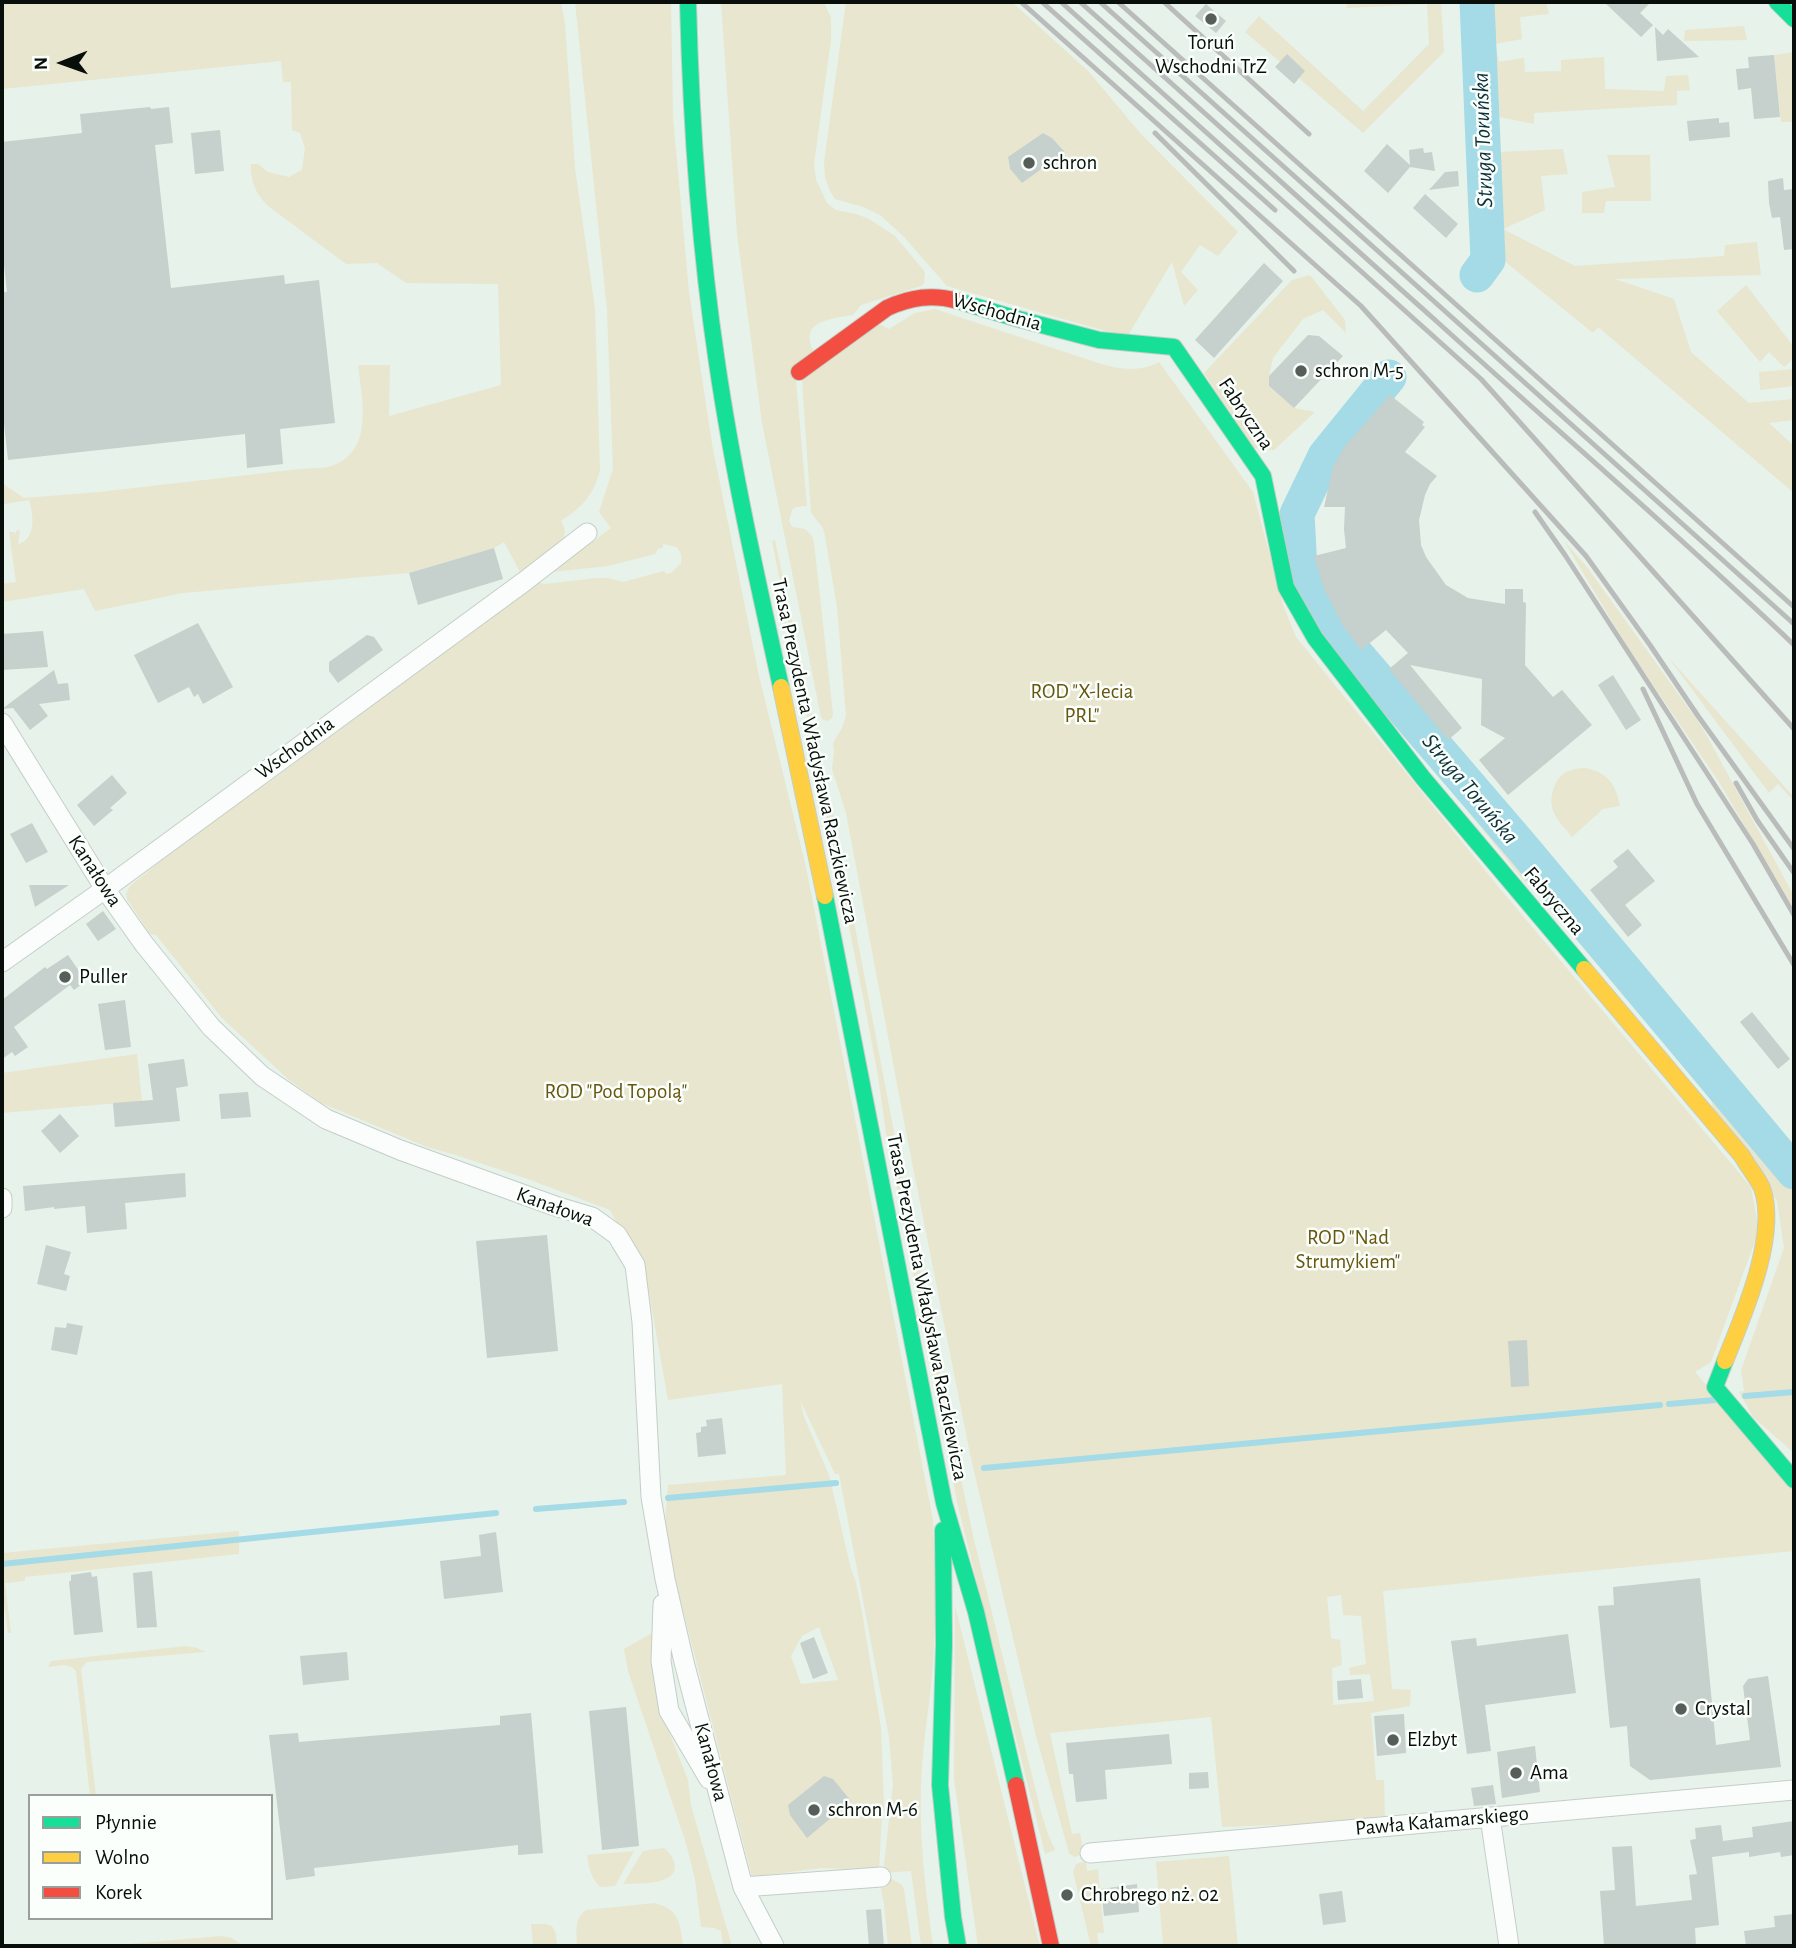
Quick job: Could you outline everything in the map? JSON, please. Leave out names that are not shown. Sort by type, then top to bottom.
[{"type":"main road","name":"Trasa Prezydenta Władysława Raczkiewicza","points":[[688,2],[694,165],[725,413],[853,1036],[944,1503],[962,1558],[1051,1946]]},
{"type":"main road","points":[[1777,2],[1794,19]]},
{"type":"main road","name":"Wschodnia","points":[[799,372],[895,303],[923,296],[952,298],[1008,317],[1103,341],[1174,347]]},
{"type":"main road","name":"Fabryczna","points":[[1174,347],[1263,476],[1286,587],[1315,638],[1423,778],[1742,1156],[1762,1190],[1766,1225],[1759,1268],[1714,1387],[1794,1480]]},
{"type":"main road","name":"Trasa Prezydenta Władysława Raczkiewicza","points":[[944,1503],[940,1785],[958,1946]]},
{"type":"street","name":"Wschodnia","points":[[2,962],[587,533]]},
{"type":"street","name":"Kanałowa","points":[[2,723],[105,889],[144,944],[211,1027],[262,1076],[326,1119],[400,1150],[593,1217],[617,1235],[635,1265],[642,1322],[651,1497],[664,1579],[743,1887],[774,1946]]},
{"type":"street","points":[[2,1198],[2,1209]]},
{"type":"street","points":[[664,1579],[661,1661],[669,1711],[719,1795]]},
{"type":"street","name":"Pawła Kałamarskiego","points":[[1090,1853],[1794,1790]]},
{"type":"street","points":[[1490,1817],[1509,1946]]},
{"type":"street","points":[[743,1887],[881,1877]]},
{"type":"green space","points":[[2,2],[561,2],[565,24],[575,168],[595,309],[600,470],[586,500],[561,521],[565,532],[561,543],[520,572],[504,542],[494,548],[409,573],[183,593],[95,611],[84,589],[2,602],[2,584],[16,582],[9,532],[16,534],[16,531],[20,530],[18,544],[24,542],[31,532],[32,513],[29,500],[4,504],[2,483],[24,498],[334,465],[347,458],[360,435],[363,407],[358,365],[390,365],[389,416],[501,385],[498,284],[406,283],[377,263],[346,264],[268,206],[260,197],[253,182],[251,164],[258,164],[268,172],[289,177],[302,170],[305,148],[300,133],[292,130],[291,82],[283,82],[281,61],[2,89]]},
{"type":"green space","name":"ROD \"Pod Topolą\"","points":[[575,2],[671,2],[673,117],[689,292],[712,444],[759,676],[806,867],[933,1520],[934,1645],[922,1762],[921,1827],[933,1946],[921,1946],[911,1871],[883,1873],[893,1785],[889,1737],[839,1474],[835,1474],[800,1400],[804,1417],[829,1475],[862,1612],[881,1728],[884,1807],[879,1870],[821,1868],[752,1877],[664,1537],[668,1485],[786,1475],[782,1384],[668,1400],[649,1293],[644,1277],[610,1210],[525,1178],[427,1147],[321,1103],[289,1080],[222,1018],[156,935],[150,934],[126,894],[130,886],[228,807],[265,785],[407,680],[457,637],[534,582],[545,584],[608,578],[623,582],[664,571],[666,574],[671,573],[681,563],[681,554],[677,547],[663,544],[663,548],[658,549],[655,554],[608,566],[552,572],[611,528],[599,512],[613,469],[607,310]],"holes":[[[819,1627],[838,1680],[801,1684],[791,1656],[802,1636]]]},
{"type":"green space","points":[[721,2],[824,2],[831,18],[831,40],[814,164],[816,180],[827,203],[836,210],[869,219],[895,236],[925,272],[921,286],[861,305],[853,315],[818,324],[810,335],[816,355],[795,369],[807,506],[792,510],[789,521],[792,527],[805,529],[812,536],[814,543],[833,714],[828,721],[821,717],[762,423],[737,234]]},
{"type":"green space","points":[[846,2],[1012,2],[1089,72],[1141,134],[1238,232],[1218,256],[1200,245],[1181,272],[1198,290],[1184,306],[1172,262],[1127,337],[947,286],[904,237],[880,215],[835,199],[825,176],[824,162]],"holes":[[[1043,133],[1065,151],[1022,183],[1010,169],[1008,158]]]},
{"type":"green space","points":[[1346,2],[1441,2],[1444,52],[1363,133],[1245,32],[1259,16],[1363,111],[1429,44],[1427,4],[1347,8]]},
{"type":"green space","points":[[1483,2],[1546,2],[1549,14],[1520,17],[1522,39],[1495,44],[1499,62],[1524,58],[1525,72],[1561,71],[1561,60],[1604,57],[1605,89],[1664,91],[1666,76],[1688,75],[1690,90],[1677,91],[1677,105],[1534,113],[1534,124],[1499,117],[1500,152],[1563,149],[1568,174],[1541,176],[1545,210],[1503,229],[1575,266],[1724,256],[1725,245],[1757,242],[1761,275],[1615,279],[1674,299],[1691,352],[1749,403],[1794,399],[1794,420],[1769,423],[1794,446],[1794,493],[1598,327],[1593,333],[1492,251]]},
{"type":"green space","points":[[1744,26],[1747,40],[1684,41],[1685,30]]},
{"type":"green space","points":[[1793,52],[1794,122],[1781,122],[1774,55]]},
{"type":"green space","points":[[1607,155],[1650,155],[1651,201],[1606,201],[1604,213],[1582,213],[1582,192],[1615,187]]},
{"type":"green space","points":[[1310,275],[1345,320],[1346,333],[1323,310],[1303,319],[1273,358],[1269,386],[1294,408],[1315,412],[1274,450],[1252,448],[1204,373],[1292,280]]},
{"type":"green space","points":[[1746,285],[1794,347],[1794,358],[1784,367],[1769,352],[1760,362],[1717,311]]},
{"type":"green space","points":[[935,309],[1113,367],[1136,369],[1159,362],[1253,492],[1283,605],[1296,637],[1501,890],[1751,1187],[1759,1230],[1711,1362],[1695,1372],[1794,1487],[1794,1551],[1383,1591],[1392,1689],[1411,1690],[1410,1706],[1371,1713],[1376,1780],[1384,1780],[1385,1821],[1222,1827],[1211,1717],[1050,1733],[1072,1834],[1080,1833],[1084,1854],[1074,1857],[1069,1853],[1036,1736],[970,1454],[846,813],[832,769],[833,743],[846,716],[837,607],[825,536],[823,528],[811,513],[802,380],[877,323],[889,329],[915,313]],"holes":[[[1341,1595],[1343,1615],[1361,1616],[1366,1664],[1349,1668],[1350,1675],[1370,1674],[1374,1701],[1333,1705],[1332,1668],[1342,1665],[1340,1640],[1331,1638],[1327,1597]]]},
{"type":"green space","points":[[1794,369],[1794,386],[1760,390],[1759,372]]},
{"type":"green space","points":[[775,540],[838,837],[948,1417],[974,1540],[1041,1812],[1055,1850],[1045,1854],[958,1506],[886,1133],[867,1017],[772,541]]},
{"type":"green space","points":[[1564,541],[1587,567],[1702,727],[1794,896],[1794,910],[1719,782],[1630,651]]},
{"type":"green space","points":[[1326,603],[1339,628],[1453,749],[1472,780],[1525,833],[1557,875],[1540,885],[1524,881],[1308,613]]},
{"type":"green space","points":[[1668,657],[1794,797],[1794,801],[1778,784],[1769,793]]},
{"type":"green space","points":[[1585,768],[1609,780],[1616,791],[1620,806],[1603,809],[1572,837],[1555,815],[1553,790],[1563,774]]},
{"type":"green space","points":[[1569,892],[1794,1156],[1794,1453],[1753,1417],[1739,1392],[1744,1391],[1741,1370],[1784,1248],[1777,1201],[1714,1115],[1710,1093],[1555,900]]},
{"type":"green space","points":[[137,1054],[142,1101],[2,1113],[2,1073]]},
{"type":"green space","points":[[239,1531],[239,1554],[25,1577],[25,1581],[5,1583],[11,1633],[8,1633],[2,1590],[2,1553]]},
{"type":"green space","points":[[955,1606],[1040,1946],[978,1946],[954,1779]]},
{"type":"green space","points":[[654,1632],[658,1688],[671,1737],[688,1780],[691,1806],[732,1946],[723,1946],[721,1931],[701,1927],[695,1879],[686,1843],[628,1671],[624,1649]]},
{"type":"green space","points":[[186,1646],[206,1652],[87,1662],[81,1669],[96,1794],[90,1794],[76,1671],[60,1665],[48,1667],[51,1661]]},
{"type":"green space","points":[[664,1848],[674,1862],[671,1875],[657,1882],[623,1884],[643,1851]]},
{"type":"green space","points":[[634,1851],[615,1886],[600,1887],[594,1880],[587,1855]]},
{"type":"green space","points":[[1229,1856],[1238,1946],[1163,1946],[1156,1862]]},
{"type":"green space","points":[[1086,1861],[1087,1871],[1098,1869],[1104,1933],[1097,1933],[1099,1946],[1091,1946],[1073,1872],[1076,1864]]},
{"type":"green space","points":[[892,1879],[902,1885],[904,1890],[912,1946],[888,1946],[881,1889],[882,1881]]},
{"type":"green space","points":[[655,1903],[669,1909],[677,1918],[683,1946],[577,1946],[577,1922],[586,1910]]},
{"type":"green space","points":[[531,1924],[552,1926],[557,1946],[533,1946]]},
{"type":"green space","points":[[221,1936],[232,1938],[243,1946],[105,1946]]},
{"type":"building","points":[[1604,2],[1651,2],[1640,13],[1653,25],[1641,37]]},
{"type":"building","name":"Toruń Wschodni TrZ","points":[[1206,4],[1226,21],[1216,33],[1195,16]]},
{"type":"building","points":[[1655,27],[1663,35],[1668,29],[1699,57],[1657,61]]},
{"type":"building","points":[[1287,54],[1305,71],[1294,84],[1275,67]]},
{"type":"building","points":[[1774,55],[1780,117],[1754,119],[1751,88],[1738,90],[1736,69],[1749,68],[1748,57]]},
{"type":"building","points":[[169,107],[173,143],[155,145],[171,288],[284,275],[285,284],[319,280],[335,423],[280,429],[283,464],[247,468],[245,434],[8,460],[2,405],[2,292],[7,292],[2,246],[2,142],[82,133],[80,114]]},
{"type":"building","points":[[1719,118],[1719,123],[1729,122],[1730,137],[1689,141],[1687,121]]},
{"type":"building","points":[[220,130],[224,171],[195,174],[191,133]]},
{"type":"building","name":"schron","points":[[1043,133],[1065,152],[1022,183],[1010,169],[1008,157]]},
{"type":"building","points":[[1387,144],[1410,165],[1409,150],[1423,148],[1424,153],[1432,152],[1435,171],[1410,167],[1388,193],[1364,171]]},
{"type":"building","points":[[1458,171],[1459,186],[1429,190],[1445,172]]},
{"type":"building","points":[[1783,178],[1784,190],[1794,189],[1794,249],[1784,250],[1780,217],[1772,218],[1768,181]]},
{"type":"building","points":[[1425,194],[1458,224],[1446,238],[1413,208]]},
{"type":"building","points":[[1264,263],[1283,281],[1214,358],[1195,340]]},
{"type":"building","name":"schron M-5","points":[[1308,335],[1319,336],[1343,356],[1294,408],[1269,386],[1269,376]]},
{"type":"building","points":[[1390,395],[1424,422],[1422,425],[1425,427],[1405,452],[1437,476],[1425,495],[1419,520],[1421,545],[1426,557],[1446,585],[1468,598],[1505,604],[1505,589],[1523,589],[1523,602],[1526,603],[1525,665],[1553,697],[1562,690],[1592,725],[1508,795],[1479,760],[1505,738],[1481,725],[1482,679],[1410,665],[1462,728],[1448,740],[1389,669],[1408,653],[1386,630],[1361,650],[1343,626],[1324,589],[1314,556],[1346,548],[1345,507],[1324,507],[1333,467],[1345,446]]},
{"type":"building","points":[[494,548],[503,579],[418,605],[409,573]]},
{"type":"building","points":[[198,623],[233,687],[203,704],[198,694],[194,697],[189,687],[158,703],[134,655]]},
{"type":"building","points":[[43,631],[48,667],[2,670],[2,634]]},
{"type":"building","points":[[367,635],[374,637],[383,650],[338,683],[329,671],[329,662]]},
{"type":"building","points":[[54,670],[58,684],[68,683],[70,700],[39,704],[48,716],[30,730],[13,708],[2,709]]},
{"type":"building","points":[[1613,675],[1641,720],[1626,730],[1598,685]]},
{"type":"building","points":[[112,775],[127,793],[110,808],[113,810],[94,826],[77,805]]},
{"type":"building","points":[[32,823],[48,852],[26,863],[10,834]]},
{"type":"building","points":[[1628,849],[1655,881],[1625,905],[1642,925],[1628,937],[1590,890],[1618,867],[1613,861]]},
{"type":"building","points":[[29,885],[69,885],[35,907]]},
{"type":"building","points":[[103,911],[116,929],[98,941],[86,924]]},
{"type":"building","points":[[68,955],[86,981],[74,990],[70,985],[14,1027],[28,1047],[15,1056],[12,1052],[2,1059],[2,1000],[45,967],[47,969]]},
{"type":"building","points":[[125,1000],[131,1047],[105,1050],[98,1004]]},
{"type":"building","points":[[1752,1012],[1790,1059],[1778,1069],[1740,1022]]},
{"type":"building","points":[[184,1059],[188,1086],[176,1088],[180,1121],[115,1127],[113,1103],[153,1100],[148,1064]]},
{"type":"building","points":[[248,1092],[251,1117],[221,1119],[219,1094]]},
{"type":"building","points":[[60,1114],[79,1136],[60,1153],[41,1131]]},
{"type":"building","points":[[185,1173],[186,1197],[125,1203],[127,1229],[87,1233],[85,1206],[25,1211],[23,1186]]},
{"type":"building","points":[[547,1235],[558,1351],[487,1358],[476,1241]]},
{"type":"building","points":[[46,1245],[71,1252],[64,1274],[70,1276],[66,1291],[37,1284]]},
{"type":"building","points":[[67,1323],[83,1326],[77,1355],[51,1350],[55,1327],[66,1328]]},
{"type":"building","points":[[1527,1340],[1529,1386],[1511,1387],[1508,1341]]},
{"type":"building","points":[[722,1418],[726,1454],[698,1457],[696,1433],[701,1432],[701,1427],[707,1426],[706,1420]]},
{"type":"building","points":[[496,1532],[503,1592],[444,1599],[440,1561],[481,1556],[479,1535]]},
{"type":"building","points":[[152,1571],[157,1627],[137,1628],[133,1573]]},
{"type":"building","points":[[91,1572],[92,1577],[97,1576],[103,1632],[74,1635],[69,1581],[71,1575]]},
{"type":"building","points":[[1700,1578],[1716,1745],[1750,1740],[1743,1686],[1748,1679],[1768,1676],[1781,1767],[1650,1780],[1630,1766],[1627,1726],[1610,1728],[1598,1606],[1614,1605],[1613,1587]]},
{"type":"building","points":[[1568,1634],[1576,1693],[1485,1705],[1491,1751],[1467,1754],[1451,1641],[1476,1638],[1477,1646]]},
{"type":"building","points":[[814,1637],[828,1673],[813,1679],[800,1643]]},
{"type":"building","points":[[347,1652],[349,1680],[303,1685],[300,1656]]},
{"type":"building","points":[[1361,1679],[1363,1698],[1338,1700],[1337,1681]]},
{"type":"building","points":[[626,1707],[639,1846],[602,1850],[589,1711]]},
{"type":"building","points":[[531,1713],[543,1853],[518,1855],[518,1845],[314,1868],[315,1876],[286,1880],[269,1735],[298,1733],[299,1742],[500,1725],[500,1716]]},
{"type":"building","points":[[1404,1714],[1406,1753],[1377,1756],[1374,1716]]},
{"type":"building","points":[[1169,1734],[1172,1764],[1105,1770],[1107,1799],[1076,1802],[1073,1774],[1069,1774],[1066,1743]]},
{"type":"building","points":[[1535,1746],[1540,1792],[1502,1798],[1497,1752]]},
{"type":"building","points":[[1208,1772],[1209,1788],[1189,1789],[1189,1773]]},
{"type":"building","name":"schron M-6","points":[[824,1776],[833,1779],[851,1801],[807,1838],[790,1815],[788,1805]]},
{"type":"building","points":[[1493,1785],[1496,1804],[1474,1806],[1471,1788]]},
{"type":"building","points":[[1794,1821],[1794,1855],[1781,1857],[1780,1852],[1749,1857],[1749,1852],[1712,1857],[1719,1925],[1695,1928],[1696,1946],[1604,1946],[1600,1891],[1615,1890],[1612,1847],[1632,1846],[1636,1906],[1692,1900],[1689,1875],[1697,1874],[1690,1840],[1696,1839],[1695,1828],[1721,1825],[1723,1841],[1753,1837],[1752,1827]]},
{"type":"building","points":[[1137,1884],[1139,1912],[1104,1916],[1101,1889]]},
{"type":"building","points":[[1342,1891],[1346,1922],[1323,1925],[1319,1894]]},
{"type":"building","points":[[881,1909],[884,1946],[869,1946],[866,1910]]},
{"type":"building","points":[[1794,1914],[1794,1946],[1746,1946],[1744,1931],[1775,1927],[1774,1916]]},
{"type":"waterway","name":"Struga Toruńska","points":[[1477,2],[1488,260],[1477,275]]},
{"type":"waterway","name":"Struga Toruńska","points":[[1389,377],[1325,456],[1297,514],[1300,570],[1332,626],[1521,846],[1794,1172]]},
{"type":"waterway","points":[[1745,1396],[1794,1392]]},
{"type":"waterway","points":[[1669,1404],[1715,1400]]},
{"type":"waterway","points":[[984,1468],[1660,1405]]},
{"type":"waterway","points":[[668,1498],[836,1483]]},
{"type":"waterway","points":[[536,1509],[624,1502]]},
{"type":"waterway","points":[[2,1564],[496,1513]]},
{"type":"railway","points":[[1021,2],[1361,306],[1586,556],[1794,849]]},
{"type":"railway","points":[[1042,2],[1275,210]]},
{"type":"railway","points":[[1061,2],[1481,379],[1794,729]]},
{"type":"railway","points":[[1080,2],[1660,521],[1794,645]]},
{"type":"railway","points":[[1100,2],[1794,624]]},
{"type":"railway","points":[[1118,2],[1794,607]]},
{"type":"railway","points":[[1164,2],[1309,134]]},
{"type":"railway","points":[[1155,133],[1294,271]]},
{"type":"railway","points":[[1535,512],[1753,844],[1794,915]]},
{"type":"railway","points":[[1643,689],[1697,804],[1794,965]]},
{"type":"railway","points":[[1736,783],[1757,820],[1794,873]]},
{"type":"traffic: fast","points":[[688,2],[697,183],[711,318],[738,485],[781,687]]},
{"type":"traffic: fast","points":[[1777,2],[1794,19]]},
{"type":"traffic: fast","points":[[958,301],[1099,340],[1174,347],[1263,476],[1286,587],[1315,638],[1423,778],[1584,969]]},
{"type":"traffic: fast","points":[[825,896],[944,1503],[976,1612],[1016,1785]]},
{"type":"traffic: fast","points":[[1725,1361],[1715,1387],[1794,1480]]},
{"type":"traffic: fast","points":[[943,1530],[944,1644],[940,1785],[958,1946]]},
{"type":"traffic: slow","points":[[781,687],[825,896]]},
{"type":"traffic: slow","points":[[1584,969],[1742,1156],[1762,1188],[1766,1207],[1763,1252],[1749,1299],[1725,1361]]},
{"type":"traffic: jam","points":[[799,372],[887,308],[922,298],[958,301]]},
{"type":"traffic: jam","points":[[1016,1785],[1051,1946]]},
{"type":"place","name":"Toruń Wschodni TrZ","points":[[1211,19]]},
{"type":"place","name":"schron","points":[[1029,163]]},
{"type":"place","name":"schron M-5","points":[[1301,371]]},
{"type":"place","name":"Puller","points":[[65,977]]},
{"type":"place","name":"Crystal","points":[[1681,1709]]},
{"type":"place","name":"Elzbyt","points":[[1393,1740]]},
{"type":"place","name":"Ama","points":[[1516,1773]]},
{"type":"place","name":"schron M-6","points":[[814,1810]]},
{"type":"place","name":"Chrobrego nż. 02","points":[[1067,1895]]},
{"type":"park label","name":"ROD \"X-lecia PRL\"","points":[[1082,704]]},
{"type":"park label","name":"ROD \"Nad Strumykiem\"","points":[[1348,1250]]}]
